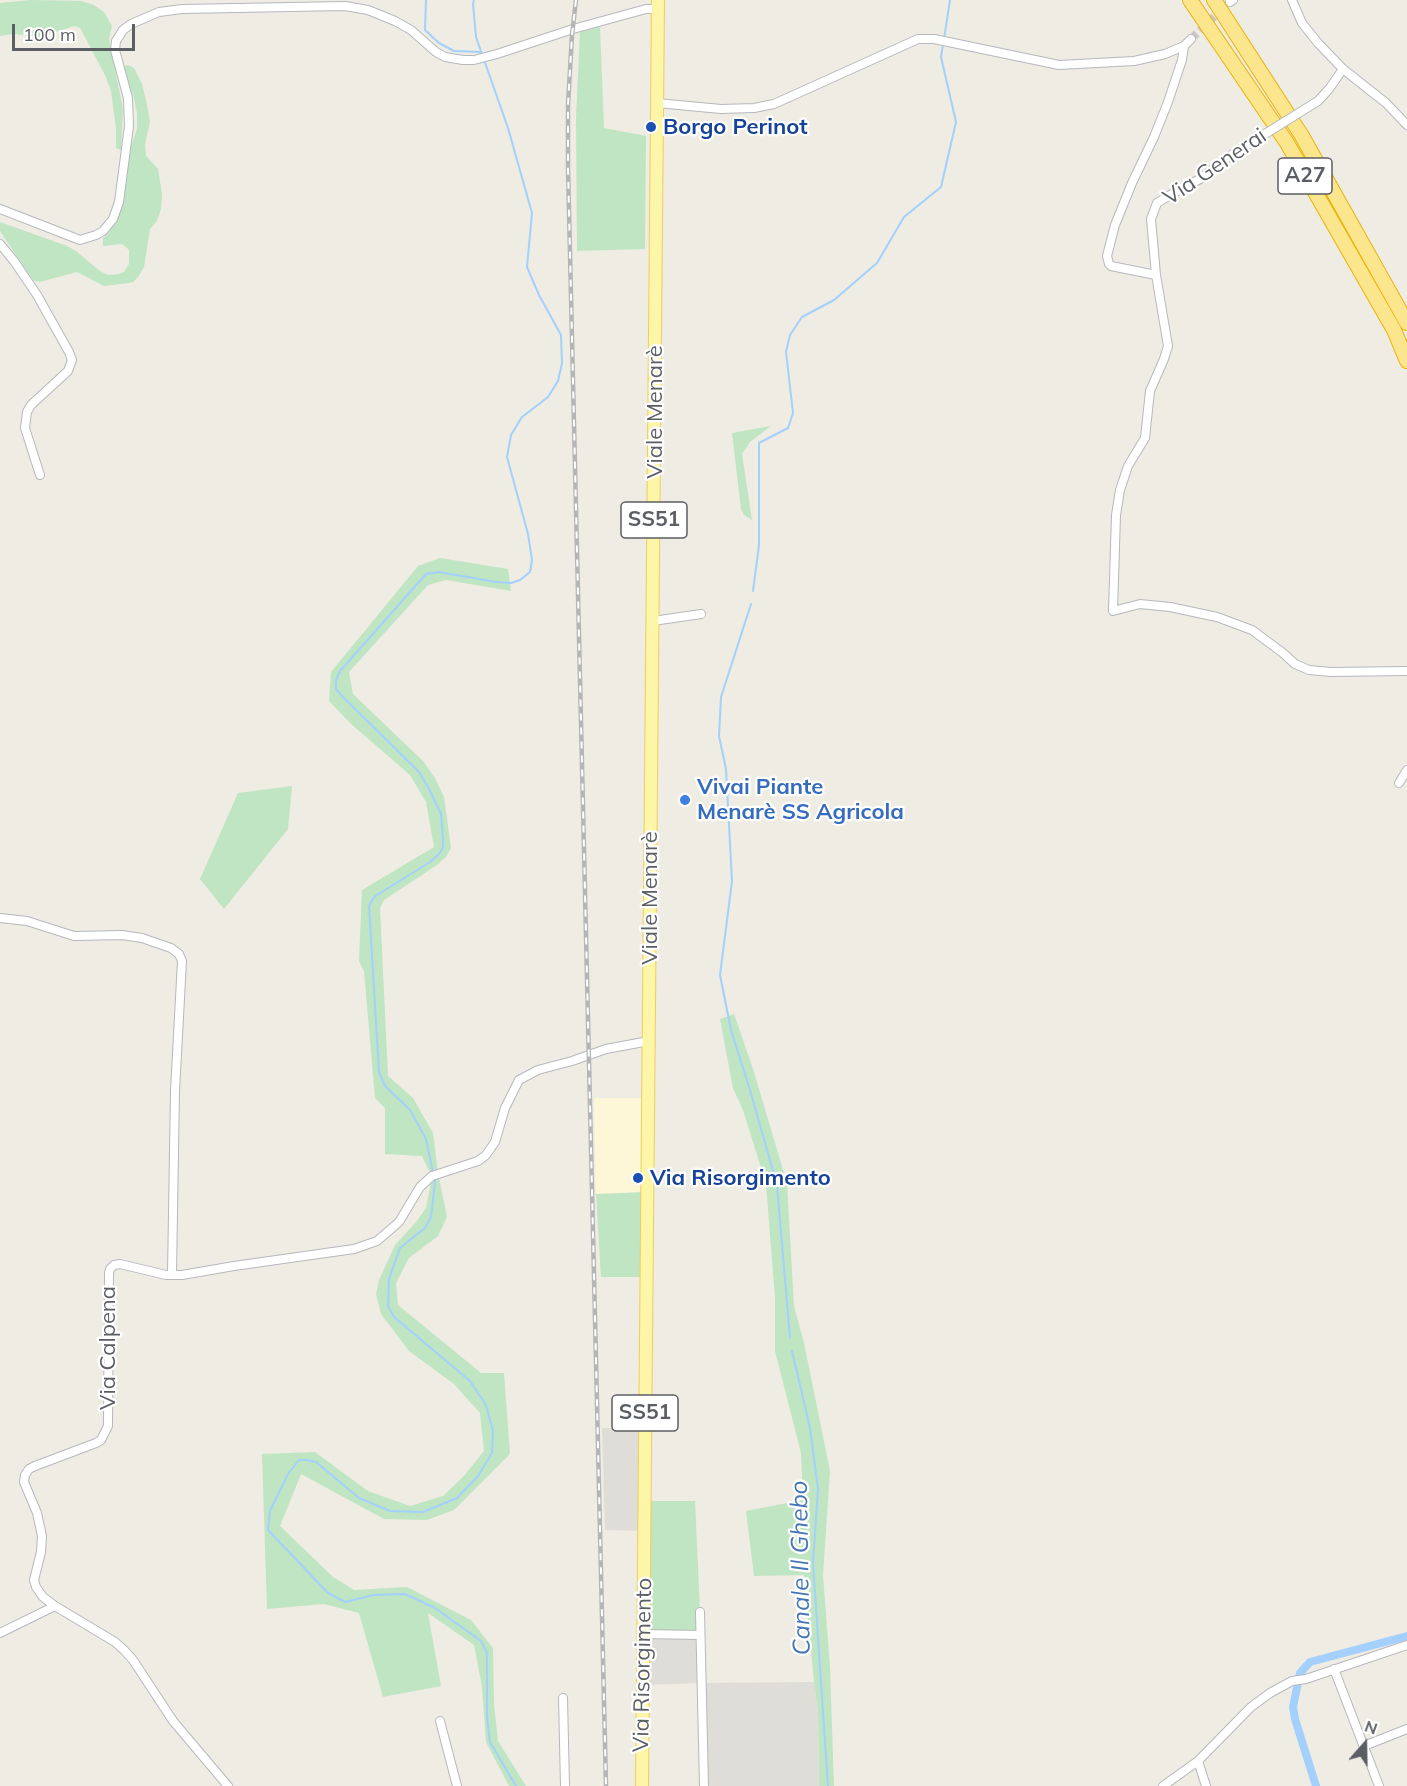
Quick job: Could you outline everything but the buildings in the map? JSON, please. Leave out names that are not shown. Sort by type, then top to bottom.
[{"type":"highway","name":"A27","points":[[1190,0],[1287,143],[1394,330],[1407,361]]},
{"type":"highway","name":"A27","points":[[1214,0],[1302,136],[1407,323]]},
{"type":"main road","name":"Viale Menarè","points":[[649,1041],[658,4]]},
{"type":"main road","name":"Via Risorgimento","points":[[642,1786],[649,1041]]},
{"type":"street","points":[[1292,0],[1302,23],[1318,44],[1342,69],[1386,103],[1407,125]]},
{"type":"street","points":[[0,209],[80,240],[103,231],[113,219],[119,202],[129,126],[128,98],[115,50],[116,41],[131,24],[159,12],[182,9],[345,6],[368,10],[395,21],[411,30],[436,52],[446,57],[463,60],[485,57],[658,4]]},
{"type":"street","points":[[657,103],[721,109],[754,108],[774,104],[918,39],[934,39],[1059,65],[1134,61],[1165,54],[1184,46],[1191,39]]},
{"type":"street","points":[[1156,274],[1111,266],[1107,256],[1114,225],[1168,102],[1182,60],[1184,46]]},
{"type":"street","name":"Via Generai","points":[[1342,69],[1318,101],[1228,157],[1200,179],[1157,203],[1151,219],[1156,274],[1168,346],[1150,391],[1145,438],[1128,466],[1120,490],[1116,515],[1113,611],[1140,604],[1170,607],[1217,617],[1252,630],[1295,664],[1309,670],[1407,671]]},
{"type":"street","points":[[0,244],[37,295],[72,360],[68,371],[31,405],[27,412],[25,428],[40,475]]},
{"type":"street","points":[[653,621],[701,614]]},
{"type":"street","points":[[1399,783],[1407,770]]},
{"type":"street","points":[[0,918],[27,921],[74,936],[122,935],[142,938],[171,948],[179,954],[182,961],[175,1091],[172,1274]]},
{"type":"street","name":"Via Calpena","points":[[228,1786],[172,1721],[133,1660],[124,1650],[115,1642],[42,1597],[34,1580],[41,1552],[42,1536],[37,1513],[24,1482],[25,1475],[35,1466],[96,1443],[106,1433],[108,1426],[110,1269],[120,1264],[160,1274],[182,1275],[354,1249],[377,1241],[399,1222],[420,1187],[435,1174],[478,1161],[486,1155],[495,1142],[505,1108],[519,1080],[538,1070],[606,1049],[649,1041]]},
{"type":"street","points":[[0,1633],[55,1606]]},
{"type":"street","points":[[700,1612],[704,1786]]},
{"type":"street","points":[[643,1634],[700,1635]]},
{"type":"street","points":[[1163,1786],[1198,1761],[1251,1707],[1270,1693],[1292,1681],[1306,1679],[1407,1645]]},
{"type":"street","points":[[1334,1668],[1379,1786]]},
{"type":"street","points":[[563,1698],[565,1786]]},
{"type":"street","points":[[440,1721],[456,1786]]},
{"type":"street","points":[[1364,1746],[1407,1729]]},
{"type":"street","points":[[1198,1761],[1206,1786]]},
{"type":"shaded area","points":[[594,1098],[649,1098],[648,1192],[596,1194]]},
{"type":"shaded area","points":[[602,1428],[645,1430],[644,1531],[605,1530]]},
{"type":"shaded area","points":[[643,1634],[700,1635],[702,1683],[814,1682],[818,1712],[819,1786],[704,1786],[701,1683],[643,1685]]},
{"type":"green space","points":[[31,0],[81,1],[94,5],[104,12],[112,26],[109,39],[123,109],[121,150],[116,148],[111,91],[80,28],[75,26],[38,37],[13,34],[0,36],[0,3]]},
{"type":"green space","points":[[600,27],[604,128],[646,136],[645,249],[577,251],[576,118],[580,32]]},
{"type":"green space","points":[[128,65],[134,68],[142,84],[150,122],[145,144],[146,156],[158,169],[162,194],[157,221],[150,229],[144,267],[133,282],[104,286],[77,272],[40,282],[33,280],[0,231],[0,222],[67,246],[108,275],[124,272],[129,264],[129,250],[122,244],[103,246],[103,238],[109,233],[113,224],[128,154],[137,129],[134,98],[123,69]]},
{"type":"green space","points":[[771,426],[750,442],[742,454],[752,520],[744,515],[741,509],[732,433]]},
{"type":"green space","points":[[440,558],[508,569],[511,591],[446,580],[428,585],[349,672],[353,694],[423,761],[435,778],[444,797],[451,848],[446,857],[437,865],[384,900],[380,908],[388,1076],[413,1098],[433,1133],[447,1217],[438,1236],[409,1258],[396,1283],[398,1305],[481,1373],[504,1373],[510,1454],[454,1510],[427,1520],[384,1519],[301,1474],[280,1526],[333,1577],[354,1590],[407,1587],[471,1620],[493,1648],[494,1705],[498,1741],[526,1786],[509,1786],[486,1742],[482,1687],[474,1645],[428,1613],[441,1686],[383,1697],[359,1613],[324,1604],[267,1609],[262,1454],[315,1452],[368,1491],[410,1506],[443,1496],[464,1476],[484,1451],[480,1413],[454,1384],[409,1351],[381,1314],[376,1294],[379,1280],[395,1245],[426,1208],[432,1177],[422,1156],[385,1154],[385,1108],[375,1098],[364,971],[359,961],[362,890],[434,847],[426,802],[410,775],[350,723],[329,701],[331,672],[418,566]]},
{"type":"green space","points":[[292,786],[288,829],[224,909],[200,879],[238,793]]},
{"type":"green space","points":[[734,1014],[787,1183],[794,1306],[804,1343],[830,1471],[823,1575],[830,1667],[834,1786],[819,1786],[818,1712],[804,1575],[754,1576],[746,1511],[803,1500],[801,1453],[775,1351],[775,1298],[766,1184],[743,1110],[733,1088],[720,1019]]},
{"type":"green space","points":[[648,1192],[647,1277],[601,1277],[596,1194]]},
{"type":"green space","points":[[645,1501],[695,1501],[700,1635],[643,1634]]},
{"type":"waterway","points":[[426,0],[425,30],[439,43],[454,51],[481,52]]},
{"type":"waterway","points":[[474,0],[476,37],[508,128],[532,213],[527,267],[561,335],[562,363],[558,381],[548,397],[522,417],[511,435],[507,457],[528,534],[532,560],[530,572],[520,580],[511,583],[439,572],[426,574],[340,671],[336,680],[336,689],[419,772],[441,814],[443,848],[439,854],[374,897],[369,906],[379,1072],[385,1086],[410,1110],[426,1139],[435,1182],[431,1217],[425,1228],[400,1248],[389,1279],[388,1306],[394,1317],[470,1381],[486,1405],[493,1431],[492,1453],[478,1476],[457,1498],[423,1512],[390,1511],[359,1498],[316,1462],[299,1460],[288,1474],[270,1511],[268,1530],[328,1593],[345,1602],[374,1595],[405,1594],[435,1608],[481,1641],[487,1653],[487,1717],[490,1742],[516,1786]]},
{"type":"waterway","name":"Canale Il Ghebo","points":[[944,39],[950,0]]},
{"type":"waterway","name":"Canale Il Ghebo","points":[[753,591],[759,545],[759,443],[788,428],[793,413],[786,352],[790,335],[802,317],[834,300],[877,263],[904,217],[941,187],[956,122],[941,57],[943,44]]},
{"type":"waterway","name":"Canale Il Ghebo","points":[[751,604],[721,697],[719,736],[726,769],[732,881],[720,975],[731,1030],[777,1185],[790,1338]]},
{"type":"waterway","name":"Canale Il Ghebo","points":[[792,1351],[810,1428],[818,1489],[813,1563],[828,1786]]},
{"type":"waterway","points":[[1316,1786],[1293,1707],[1300,1673],[1310,1662],[1407,1636]]},
{"type":"tunnel","points":[[1191,39],[1222,9]]},
{"type":"railway","points":[[576,0],[568,105],[568,168],[606,1786]]},
{"type":"place","name":"Borgo Perinot","points":[[651,127]]},
{"type":"place","name":"Vivai Piante Menarè SS Agricola","points":[[685,800]]},
{"type":"place","name":"Via Risorgimento","points":[[638,1178]]}]
